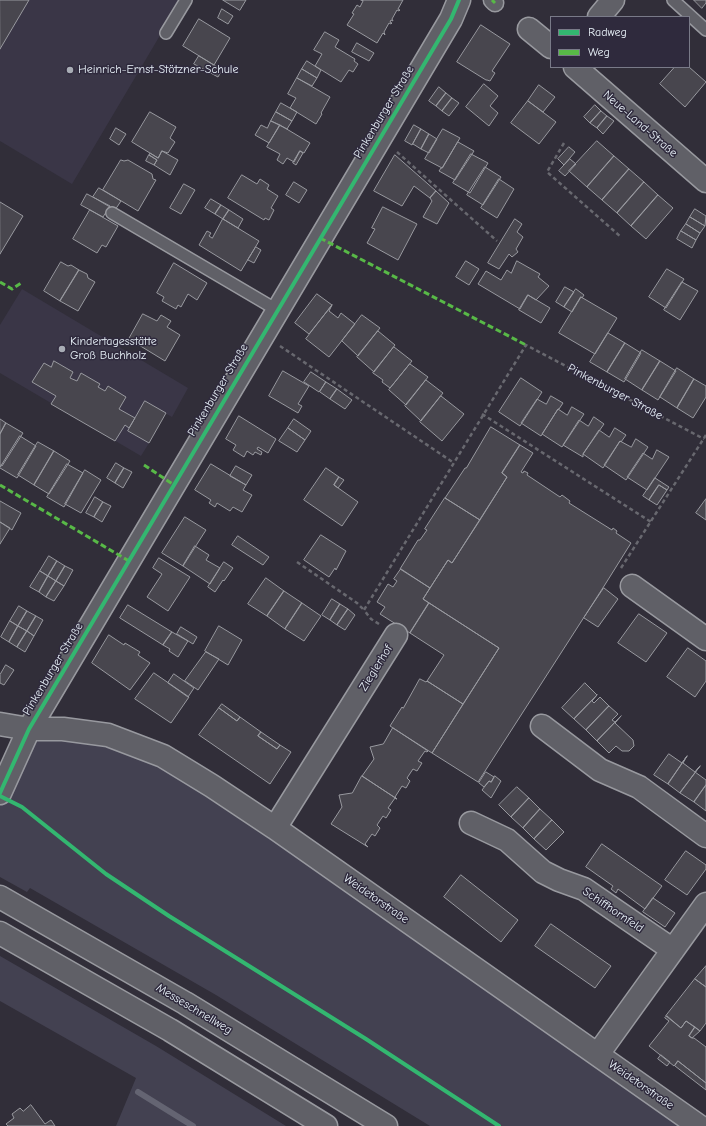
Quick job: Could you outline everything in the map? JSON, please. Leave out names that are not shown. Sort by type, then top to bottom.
[{"type":"main road","name":"Pinkenburger Straße","points":[[0,793],[28,729],[451,19],[459,0]]},
{"type":"main road","points":[[600,16],[613,0]]},
{"type":"main road","points":[[529,30],[550,46]]},
{"type":"main road","name":"Neue-Land-Straße","points":[[576,68],[706,181]]},
{"type":"main road","points":[[632,586],[706,639]]},
{"type":"main road","name":"Zieglerhof","points":[[275,828],[396,635]]},
{"type":"main road","name":"Weidetorstraße","points":[[0,724],[28,729],[63,729],[108,734],[163,756],[212,786],[275,828],[699,1126]]},
{"type":"main road","points":[[542,726],[600,770],[639,788],[706,836]]},
{"type":"main road","name":"Schiffhornfeld","points":[[470,823],[507,840],[543,872],[559,880],[584,889],[673,950]]},
{"type":"main road","name":"Messeschnellweg","points":[[0,897],[184,1002],[386,1126]]},
{"type":"main road","points":[[598,1054],[706,904]]},
{"type":"main road","points":[[0,933],[170,1030],[326,1126]]},
{"type":"lane","points":[[166,33],[186,0]]},
{"type":"lane","points":[[673,0],[706,30]]},
{"type":"lane","points":[[112,213],[277,310]]},
{"type":"path","points":[[380,137],[497,241]]},
{"type":"path","points":[[564,142],[547,172],[621,237]]},
{"type":"path","points":[[364,610],[454,463],[482,414],[651,522]]},
{"type":"path","points":[[632,586],[616,574],[706,435]]},
{"type":"shaded area","name":"Heinrich-Ernst-Stötzner-Schule","points":[[0,0],[181,0],[72,184],[0,141]]},
{"type":"shaded area","name":"Kindertagesstätte Groß Buchholz","points":[[22,289],[188,388],[172,417],[145,402],[128,430],[149,443],[141,456],[0,373],[0,325]]},
{"type":"shaded area","points":[[29,729],[163,756],[699,1126],[430,1126],[216,995],[30,888],[27,892],[0,877],[0,793]]},
{"type":"shaded area","points":[[0,956],[156,1046],[286,1126],[116,1126],[136,1078],[0,1001]]},
{"type":"building","points":[[0,0],[29,0],[0,49]]},
{"type":"building","points":[[223,0],[246,0],[240,10]]},
{"type":"building","points":[[361,0],[403,0],[398,9],[400,10],[397,10],[392,19],[393,21],[391,20],[390,22],[392,23],[389,23],[384,32],[385,35],[383,33],[377,43],[347,25],[354,14],[352,13],[357,5],[360,7],[363,1]]},
{"type":"building","points":[[694,0],[706,0],[706,3],[702,8]]},
{"type":"building","points":[[222,9],[233,16],[228,24],[218,18]]},
{"type":"building","points":[[199,19],[230,38],[214,65],[183,46]]},
{"type":"building","points":[[481,25],[510,44],[492,71],[495,73],[490,81],[457,62]]},
{"type":"building","points":[[325,32],[339,40],[335,47],[355,59],[354,61],[358,64],[353,72],[349,70],[341,82],[315,66],[322,54],[314,50]]},
{"type":"building","points":[[357,43],[374,53],[369,61],[352,52]]},
{"type":"building","points":[[199,56],[222,70],[218,77],[194,64]]},
{"type":"building","points":[[307,61],[321,70],[317,78],[302,69]]},
{"type":"building","points":[[674,68],[690,68],[706,82],[685,107],[660,84]]},
{"type":"building","points":[[302,69],[317,78],[312,86],[297,78]]},
{"type":"building","points":[[297,78],[330,97],[316,124],[290,108],[296,98],[288,94]]},
{"type":"building","points":[[484,84],[498,96],[490,106],[498,113],[489,126],[466,107]]},
{"type":"building","points":[[539,85],[555,97],[543,112],[528,101]]},
{"type":"building","points":[[439,87],[446,93],[436,106],[429,101]]},
{"type":"building","points":[[446,93],[452,98],[442,111],[436,106]]},
{"type":"building","points":[[452,98],[459,103],[449,116],[442,111]]},
{"type":"building","points":[[528,101],[556,122],[539,144],[511,123]]},
{"type":"building","points":[[281,103],[297,112],[292,121],[276,112]]},
{"type":"building","points":[[595,105],[601,111],[590,123],[584,117]]},
{"type":"building","points":[[601,111],[607,116],[597,128],[590,123]]},
{"type":"building","points":[[150,112],[176,127],[170,138],[175,142],[168,153],[162,151],[158,158],[132,142]]},
{"type":"building","points":[[276,112],[292,121],[287,129],[271,121]]},
{"type":"building","points":[[607,116],[614,121],[603,134],[597,128]]},
{"type":"building","points":[[271,121],[280,125],[269,143],[255,135],[261,125],[267,128]]},
{"type":"building","points":[[280,125],[310,143],[304,153],[300,151],[294,162],[287,158],[283,164],[277,160],[280,154],[267,147]]},
{"type":"building","points":[[414,125],[421,129],[412,145],[405,141]]},
{"type":"building","points":[[116,128],[126,134],[119,145],[110,139]]},
{"type":"building","points":[[421,129],[429,134],[421,149],[413,144]]},
{"type":"building","points":[[443,129],[460,138],[442,168],[425,159]]},
{"type":"building","points":[[429,134],[437,139],[429,153],[421,149]]},
{"type":"building","points":[[597,141],[614,156],[587,187],[569,171]]},
{"type":"building","points":[[458,142],[474,151],[455,180],[439,171]]},
{"type":"building","points":[[569,147],[575,152],[564,165],[558,159]]},
{"type":"building","points":[[162,151],[178,160],[170,175],[154,165],[157,160],[149,155],[150,153],[158,158]]},
{"type":"building","points":[[300,151],[303,153],[296,165],[293,163]]},
{"type":"building","points":[[471,154],[488,163],[470,193],[453,183]]},
{"type":"building","points":[[149,155],[157,160],[154,165],[146,161]]},
{"type":"building","points":[[395,155],[436,191],[430,198],[414,186],[402,206],[374,191]]},
{"type":"building","points":[[614,156],[629,169],[602,200],[587,187]]},
{"type":"building","points":[[570,159],[576,164],[565,176],[559,171]]},
{"type":"building","points":[[121,160],[128,160],[152,174],[153,179],[156,180],[138,211],[103,190]]},
{"type":"building","points":[[485,167],[501,177],[483,205],[467,195]]},
{"type":"building","points":[[629,169],[644,182],[617,213],[602,200]]},
{"type":"building","points":[[242,175],[257,184],[260,179],[269,185],[267,189],[278,196],[271,208],[274,210],[269,220],[265,218],[264,220],[228,198]]},
{"type":"building","points":[[499,179],[514,189],[497,218],[481,208]]},
{"type":"building","points":[[294,182],[307,190],[299,203],[286,195]]},
{"type":"building","points":[[644,182],[658,195],[631,226],[617,213]]},
{"type":"building","points":[[184,184],[195,190],[181,214],[170,208]]},
{"type":"building","points":[[99,188],[121,201],[115,210],[93,197]]},
{"type":"building","points":[[436,191],[449,203],[437,224],[423,217],[432,201],[430,198]]},
{"type":"building","points":[[87,194],[110,206],[103,217],[81,205]]},
{"type":"building","points":[[658,195],[673,208],[646,239],[631,226]]},
{"type":"building","points":[[211,199],[221,205],[215,214],[205,208]]},
{"type":"building","points":[[0,202],[23,216],[0,254]]},
{"type":"building","points":[[221,205],[229,210],[223,219],[215,214]]},
{"type":"building","points":[[383,207],[417,224],[398,260],[367,243],[375,229],[372,228]]},
{"type":"building","points":[[695,209],[706,216],[705,226],[690,217]]},
{"type":"building","points":[[90,210],[118,226],[106,247],[102,245],[97,253],[73,239]]},
{"type":"building","points":[[229,210],[243,219],[238,228],[223,219]]},
{"type":"building","points":[[690,217],[705,226],[700,233],[686,224]]},
{"type":"building","points":[[223,219],[259,241],[241,271],[199,245],[207,231],[211,233],[209,236],[212,238]]},
{"type":"building","points":[[515,219],[522,224],[517,232],[523,237],[516,249],[518,252],[512,257],[509,254],[499,269],[488,263]]},
{"type":"building","points":[[686,224],[700,233],[696,240],[681,231]]},
{"type":"building","points":[[681,231],[696,240],[692,248],[677,239]]},
{"type":"building","points":[[256,247],[261,250],[254,263],[248,260]]},
{"type":"building","points":[[466,261],[479,269],[469,285],[456,277]]},
{"type":"building","points":[[517,261],[540,274],[538,277],[549,286],[536,300],[528,295],[520,309],[478,284],[486,271],[501,280],[507,270],[511,273]]},
{"type":"building","points":[[61,262],[68,266],[71,265],[79,270],[60,301],[44,291]]},
{"type":"building","points":[[174,263],[207,283],[197,300],[188,294],[181,307],[178,305],[176,309],[162,301],[164,297],[157,293]]},
{"type":"building","points":[[667,269],[684,279],[666,308],[649,297]]},
{"type":"building","points":[[79,270],[87,274],[88,278],[95,282],[78,311],[60,301]]},
{"type":"building","points":[[682,282],[698,291],[680,320],[664,310]]},
{"type":"building","points":[[565,287],[574,292],[564,307],[556,302]]},
{"type":"building","points":[[576,289],[584,295],[582,298],[581,297],[572,312],[564,307]]},
{"type":"building","points":[[317,294],[332,305],[309,334],[295,323]]},
{"type":"building","points":[[528,295],[550,308],[541,323],[519,310]]},
{"type":"building","points":[[581,297],[617,318],[595,354],[559,333]]},
{"type":"building","points":[[332,305],[329,311],[338,318],[341,313],[355,324],[329,357],[306,339]]},
{"type":"building","points":[[143,314],[157,321],[161,315],[171,321],[167,327],[180,335],[165,361],[129,339]]},
{"type":"building","points":[[362,315],[380,328],[358,356],[342,341]]},
{"type":"building","points":[[378,331],[395,345],[374,372],[357,357]]},
{"type":"building","points":[[608,333],[625,343],[607,372],[590,362]]},
{"type":"building","points":[[625,343],[641,353],[624,382],[607,372]]},
{"type":"building","points":[[394,347],[412,361],[390,388],[382,382],[383,380],[373,373]]},
{"type":"building","points":[[642,350],[660,361],[642,390],[625,379]]},
{"type":"building","points":[[54,361],[73,372],[70,378],[77,381],[81,373],[100,384],[98,387],[105,391],[108,386],[126,397],[119,409],[135,418],[129,428],[125,425],[115,441],[51,404],[56,396],[32,382],[44,363],[51,367]]},
{"type":"building","points":[[660,361],[676,371],[658,400],[642,390]]},
{"type":"building","points":[[410,364],[428,377],[406,405],[389,390]]},
{"type":"building","points":[[677,368],[694,379],[677,408],[660,397]]},
{"type":"building","points":[[283,371],[309,386],[298,404],[302,406],[298,413],[269,396]]},
{"type":"building","points":[[311,372],[326,382],[319,392],[304,382]]},
{"type":"building","points":[[521,378],[542,392],[520,426],[499,412]]},
{"type":"building","points":[[694,379],[706,386],[706,397],[693,418],[677,408]]},
{"type":"building","points":[[426,380],[443,393],[421,421],[405,406]]},
{"type":"building","points":[[326,382],[337,389],[330,399],[320,392]]},
{"type":"building","points":[[337,389],[352,400],[345,409],[330,399]]},
{"type":"building","points":[[441,396],[464,414],[442,441],[420,422]]},
{"type":"building","points":[[551,396],[563,403],[541,436],[521,423],[537,399],[546,404]]},
{"type":"building","points":[[145,401],[166,413],[149,443],[128,431]]},
{"type":"building","points":[[572,407],[584,414],[562,447],[542,434],[558,409],[567,415]]},
{"type":"building","points":[[239,416],[276,439],[268,453],[258,447],[257,449],[262,452],[261,455],[255,452],[253,455],[247,451],[244,457],[233,450],[236,445],[226,439]]},
{"type":"building","points":[[594,417],[604,424],[583,454],[583,457],[563,445],[579,420],[588,426]]},
{"type":"building","points":[[0,419],[6,423],[0,434]]},
{"type":"building","points":[[294,419],[311,431],[305,440],[288,428]]},
{"type":"building","points":[[6,423],[23,433],[2,466],[0,465],[0,434]]},
{"type":"building","points":[[491,427],[520,445],[502,473],[507,477],[480,520],[445,498],[466,468]]},
{"type":"building","points":[[288,428],[305,440],[297,452],[279,441]]},
{"type":"building","points":[[615,428],[626,435],[621,442],[620,441],[603,468],[583,454],[599,430],[609,437]]},
{"type":"building","points":[[20,436],[36,446],[17,478],[0,468]]},
{"type":"building","points":[[636,439],[648,447],[626,480],[604,465],[620,441],[631,447]]},
{"type":"building","points":[[38,442],[54,451],[34,485],[18,475]]},
{"type":"building","points":[[520,445],[533,453],[521,472],[523,473],[524,471],[528,473],[527,475],[560,497],[562,495],[570,501],[569,503],[612,530],[613,528],[617,531],[616,533],[631,543],[478,782],[432,753],[499,648],[423,599],[448,560],[452,563],[507,477],[502,473]]},
{"type":"building","points":[[657,450],[669,457],[647,490],[627,477],[643,453],[652,459]]},
{"type":"building","points":[[54,451],[70,461],[49,494],[34,485]]},
{"type":"building","points":[[116,463],[124,468],[115,483],[107,478]]},
{"type":"building","points":[[67,464],[83,473],[64,507],[47,497]]},
{"type":"building","points":[[211,464],[246,485],[243,490],[252,495],[242,512],[233,507],[230,511],[217,503],[215,507],[209,503],[211,500],[195,490]]},
{"type":"building","points":[[236,466],[252,475],[246,485],[230,476]]},
{"type":"building","points":[[124,468],[132,472],[123,488],[115,483]]},
{"type":"building","points":[[326,468],[339,477],[334,485],[358,502],[342,526],[304,500]]},
{"type":"building","points":[[85,470],[101,480],[81,513],[65,504]]},
{"type":"building","points":[[339,477],[344,480],[338,488],[334,485]]},
{"type":"building","points":[[655,478],[669,487],[667,490],[659,485],[649,500],[643,496]]},
{"type":"building","points":[[659,485],[667,490],[657,505],[649,500]]},
{"type":"building","points":[[95,497],[103,502],[94,517],[86,513]]},
{"type":"building","points":[[445,498],[480,520],[452,563],[448,560],[430,588],[400,569],[418,540],[420,540],[427,530],[425,529]]},
{"type":"building","points":[[706,499],[706,520],[696,513]]},
{"type":"building","points":[[0,501],[21,513],[12,530],[0,522]]},
{"type":"building","points":[[103,502],[111,506],[102,522],[94,517]]},
{"type":"building","points":[[185,517],[206,530],[183,566],[162,553]]},
{"type":"building","points":[[0,522],[10,528],[0,544]]},
{"type":"building","points":[[321,535],[346,551],[336,570],[335,568],[329,577],[304,560]]},
{"type":"building","points":[[238,536],[269,557],[263,565],[232,545]]},
{"type":"building","points":[[195,546],[209,555],[206,560],[220,568],[210,584],[183,566]]},
{"type":"building","points":[[49,556],[57,561],[48,576],[40,571]]},
{"type":"building","points":[[159,558],[190,577],[168,611],[147,597],[162,574],[153,568]]},
{"type":"building","points":[[57,561],[65,566],[56,581],[48,576]]},
{"type":"building","points":[[224,562],[233,568],[215,592],[208,587]]},
{"type":"building","points":[[65,566],[73,570],[64,586],[56,581]]},
{"type":"building","points":[[401,569],[430,588],[423,599],[429,603],[410,633],[380,614],[385,607],[377,602],[388,584],[393,587],[397,581],[394,579]]},
{"type":"building","points":[[40,571],[48,576],[39,592],[30,587]]},
{"type":"building","points":[[48,576],[56,581],[46,597],[39,592]]},
{"type":"building","points":[[266,578],[284,591],[267,616],[248,604]]},
{"type":"building","points":[[56,581],[64,586],[54,601],[46,597]]},
{"type":"building","points":[[604,588],[618,599],[598,627],[584,618]]},
{"type":"building","points":[[284,591],[302,603],[285,629],[267,616]]},
{"type":"building","points":[[332,599],[340,604],[330,620],[322,615]]},
{"type":"building","points":[[302,603],[321,616],[304,641],[285,629]]},
{"type":"building","points":[[429,603],[499,648],[463,704],[427,681],[444,655],[410,633]]},
{"type":"building","points":[[340,604],[348,609],[337,625],[330,620]]},
{"type":"building","points":[[128,605],[172,632],[163,645],[120,618]]},
{"type":"building","points":[[19,606],[27,611],[18,626],[10,621]]},
{"type":"building","points":[[348,609],[355,615],[345,630],[337,625]]},
{"type":"building","points":[[27,611],[36,616],[27,631],[18,626]]},
{"type":"building","points":[[639,614],[667,633],[646,662],[618,643]]},
{"type":"building","points":[[36,616],[43,620],[34,636],[27,631]]},
{"type":"building","points":[[10,621],[18,626],[9,642],[1,637]]},
{"type":"building","points":[[18,626],[27,631],[17,647],[9,642]]},
{"type":"building","points":[[219,626],[242,640],[228,665],[205,651]]},
{"type":"building","points":[[181,627],[197,637],[193,644],[177,634]]},
{"type":"building","points":[[27,631],[34,636],[25,652],[17,647]]},
{"type":"building","points":[[172,632],[188,641],[178,657],[169,651],[170,649],[163,645]]},
{"type":"building","points":[[109,635],[124,645],[125,643],[140,652],[138,655],[150,663],[130,690],[92,663]]},
{"type":"building","points":[[688,648],[706,661],[706,681],[695,697],[667,677]]},
{"type":"building","points":[[206,652],[219,659],[198,690],[185,681]]},
{"type":"building","points":[[6,665],[14,670],[4,685],[0,683],[0,675]]},
{"type":"building","points":[[154,673],[189,697],[171,723],[135,699]]},
{"type":"building","points":[[174,674],[194,688],[188,697],[168,683]]},
{"type":"building","points":[[420,679],[426,682],[427,681],[463,704],[432,753],[390,726],[402,707],[403,708]]},
{"type":"building","points":[[585,683],[597,695],[574,719],[562,708]]},
{"type":"building","points":[[597,695],[592,701],[594,703],[600,697],[609,706],[586,730],[574,719]]},
{"type":"building","points":[[222,704],[240,717],[237,721],[219,708]]},
{"type":"building","points":[[609,706],[618,714],[612,720],[615,722],[621,716],[597,741],[586,730]]},
{"type":"building","points":[[219,708],[237,721],[240,717],[261,732],[258,736],[277,749],[280,745],[291,752],[270,784],[199,735]]},
{"type":"building","points":[[621,716],[615,723],[633,740],[634,746],[629,751],[622,751],[616,746],[609,753],[597,741]]},
{"type":"building","points":[[393,728],[428,751],[425,751],[418,761],[422,763],[417,771],[413,769],[407,778],[410,781],[406,788],[402,786],[395,797],[397,799],[362,776],[374,759],[370,747],[383,744]]},
{"type":"building","points":[[261,732],[280,745],[277,749],[258,736]]},
{"type":"building","points":[[669,754],[682,763],[687,756],[668,784],[654,775]]},
{"type":"building","points":[[687,756],[683,763],[695,772],[700,766],[680,793],[668,784]]},
{"type":"building","points":[[486,772],[494,777],[491,782],[489,781],[484,787],[479,783]]},
{"type":"building","points":[[695,772],[706,780],[706,785],[694,802],[680,793]]},
{"type":"building","points":[[362,776],[397,799],[395,798],[388,808],[391,810],[386,818],[383,816],[377,825],[380,828],[375,836],[372,834],[365,844],[368,847],[331,824],[342,807],[339,795],[352,793]]},
{"type":"building","points":[[495,776],[501,781],[491,798],[482,790]]},
{"type":"building","points":[[706,785],[706,811],[694,802]]},
{"type":"building","points":[[517,787],[529,798],[511,817],[499,805]]},
{"type":"building","points":[[529,798],[540,809],[523,828],[511,817]]},
{"type":"building","points":[[540,809],[552,820],[534,839],[523,828]]},
{"type":"building","points":[[552,820],[564,832],[546,850],[534,839]]},
{"type":"building","points":[[602,844],[662,886],[645,909],[618,889],[616,893],[611,889],[613,886],[586,867]]},
{"type":"building","points":[[686,851],[706,865],[706,869],[687,895],[665,880]]},
{"type":"building","points":[[461,875],[518,920],[501,942],[444,897]]},
{"type":"building","points":[[653,898],[675,913],[665,927],[643,912]]},
{"type":"building","points":[[551,924],[611,966],[595,988],[535,946]]},
{"type":"building","points":[[706,966],[706,987],[695,979]]},
{"type":"building","points":[[695,979],[706,987],[706,1023],[700,1031],[686,1021],[681,1028],[666,1016]]},
{"type":"building","points":[[667,1016],[681,1028],[686,1021],[695,1027],[689,1036],[706,1047],[706,1083],[678,1061],[674,1066],[649,1046],[669,1021],[665,1018]]},
{"type":"building","points":[[695,1027],[700,1031],[692,1038],[689,1036]]},
{"type":"building","points":[[661,1055],[670,1062],[667,1066],[658,1059]]},
{"type":"building","points":[[678,1061],[706,1083],[706,1090],[675,1066]]},
{"type":"building","points":[[31,1105],[45,1124],[51,1120],[55,1126],[8,1126],[6,1124],[14,1118],[12,1114],[20,1108],[23,1111]]},
{"type":"waterway","points":[[138,1092],[193,1126]]},
{"type":"marked path","points":[[492,0],[495,3]]},
{"type":"marked path","points":[[320,238],[526,345]]},
{"type":"marked path","points":[[0,282],[12,289],[21,283]]},
{"type":"marked path","points":[[144,465],[174,485]]},
{"type":"marked path","points":[[0,485],[129,561]]},
{"type":"cycle path","points":[[0,793],[29,729],[451,19],[459,0]]},
{"type":"cycle path","points":[[0,796],[22,807],[106,874],[169,916],[366,1039],[499,1126]]},
{"type":"place","name":"Heinrich-Ernst-Stötzner-Schule","points":[[70,70]]},
{"type":"place","name":"Kindertagesstätte Groß Buchholz","points":[[62,349]]}]
